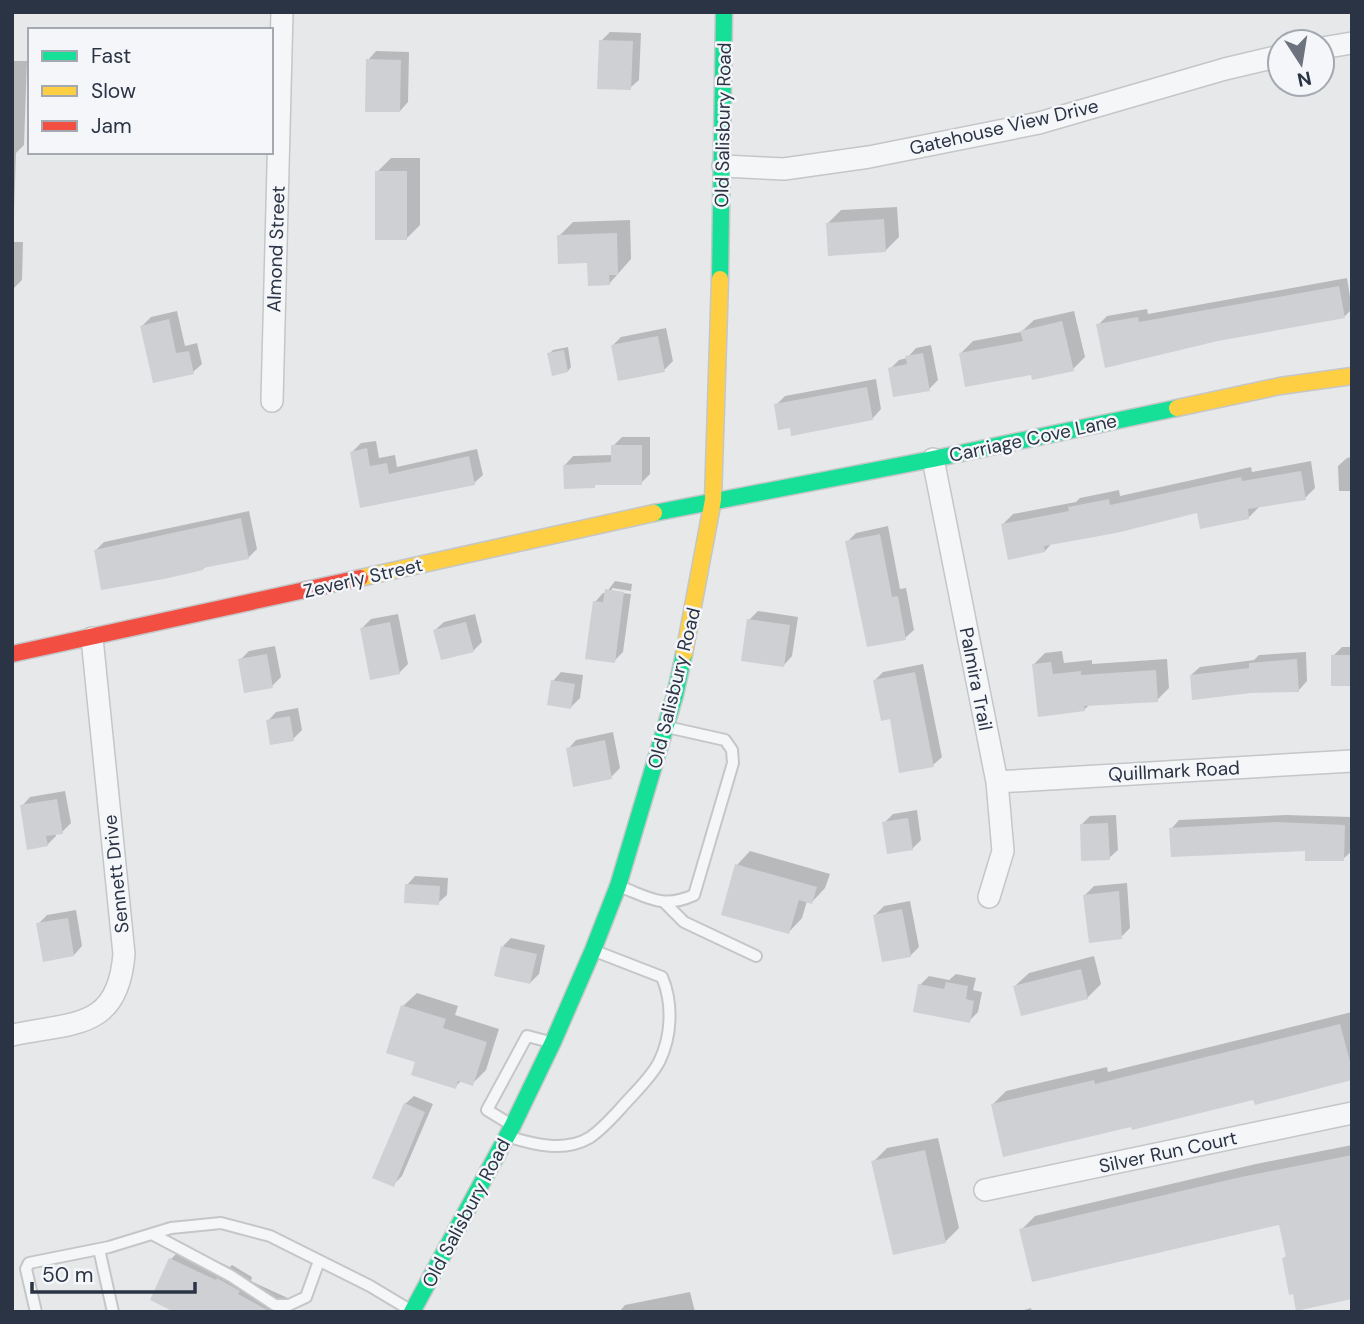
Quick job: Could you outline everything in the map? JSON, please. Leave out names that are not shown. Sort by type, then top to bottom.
[{"type":"street","name":"Almond Street","points":[[272,401],[282,12]]},
{"type":"street","name":"Old Salisbury Road","points":[[412,1311],[510,1131],[553,1042],[618,886],[666,727],[696,598],[713,500],[723,166],[724,12]]},
{"type":"street","name":"Gatehouse View Drive","points":[[723,166],[784,169],[869,157],[1039,123],[1266,59]]},
{"type":"street","name":"Carriage Cove Lane","points":[[713,500],[933,459],[1280,386],[1352,376]]},
{"type":"street","name":"Palmira Trail","points":[[933,459],[996,782],[1003,852],[989,897]]},
{"type":"street","name":"Zeverly Street","points":[[12,654],[713,500]]},
{"type":"street","name":"Sennett Drive","points":[[12,1035],[84,1020],[100,1014],[115,995],[122,977],[124,954],[92,638]]},
{"type":"street","name":"Quillmark Road","points":[[996,782],[1352,761]]},
{"type":"street","name":"Silver Run Court","points":[[985,1190],[1352,1113]]},
{"type":"lane","points":[[665,903],[694,895],[733,763],[732,750],[725,740],[666,727]]},
{"type":"lane","points":[[618,886],[665,903],[684,922],[756,956]]},
{"type":"lane","points":[[553,1042],[527,1037],[487,1111],[510,1131],[531,1144],[557,1147],[588,1138],[638,1089],[659,1061],[670,1019],[668,992],[662,978],[593,950]]},
{"type":"lane","points":[[36,1312],[26,1269],[29,1263],[99,1249],[171,1228],[221,1223],[270,1236],[370,1286],[412,1311]]},
{"type":"lane","points":[[152,1234],[232,1276],[275,1305],[289,1305],[306,1297],[319,1261]]},
{"type":"lane","points":[[99,1249],[113,1312]]},
{"type":"building","points":[[599,40],[633,41],[631,90],[597,89]]},
{"type":"building","points":[[366,59],[401,60],[400,112],[365,112]]},
{"type":"building","points":[[375,171],[407,171],[407,240],[375,240]]},
{"type":"building","points":[[884,219],[886,252],[828,256],[826,223]]},
{"type":"building","points":[[617,233],[618,275],[609,275],[610,285],[588,286],[587,263],[558,264],[557,235]]},
{"type":"building","points":[[1339,286],[1345,318],[1218,341],[1105,368],[1096,324],[1138,317],[1139,322]]},
{"type":"building","points":[[169,319],[176,353],[189,351],[194,374],[153,383],[140,326]]},
{"type":"building","points":[[1062,321],[1074,371],[1032,380],[1031,375],[965,387],[959,353],[1023,341],[1020,331]]},
{"type":"building","points":[[658,336],[665,372],[618,381],[611,345]]},
{"type":"building","points":[[564,350],[568,372],[552,376],[547,353]]},
{"type":"building","points":[[923,353],[930,391],[893,397],[888,368],[907,364],[905,356]]},
{"type":"building","points":[[867,387],[873,420],[791,436],[790,428],[778,430],[774,404]]},
{"type":"building","points":[[611,445],[642,445],[642,485],[595,485],[595,488],[564,489],[563,465],[611,462]]},
{"type":"building","points":[[367,448],[370,466],[387,463],[389,474],[469,456],[475,485],[360,508],[350,452]]},
{"type":"building","points":[[1301,471],[1306,500],[1248,509],[1249,519],[1200,529],[1197,513],[1116,533],[1044,546],[1045,552],[1008,560],[1001,524],[1069,511],[1068,507],[1109,499],[1110,505],[1241,477],[1242,481]]},
{"type":"building","points":[[241,518],[249,559],[164,579],[101,590],[94,550]]},
{"type":"building","points":[[880,534],[892,597],[898,596],[906,640],[867,647],[845,541]]},
{"type":"building","points":[[605,589],[624,592],[615,663],[585,659],[593,601],[603,602]]},
{"type":"building","points":[[747,619],[790,625],[784,667],[741,661]]},
{"type":"building","points":[[390,622],[400,674],[370,680],[360,628]]},
{"type":"building","points":[[466,622],[474,652],[441,660],[433,630]]},
{"type":"building","points":[[267,654],[273,688],[244,693],[238,659]]},
{"type":"building","points":[[1331,655],[1352,655],[1352,686],[1331,686]]},
{"type":"building","points":[[1297,659],[1299,692],[1251,693],[1192,700],[1190,675],[1249,668],[1249,663]]},
{"type":"building","points":[[1051,662],[1053,674],[1156,670],[1158,702],[1084,706],[1085,711],[1038,717],[1032,664]]},
{"type":"building","points":[[915,672],[934,767],[899,773],[890,719],[881,721],[873,680]]},
{"type":"building","points":[[551,680],[575,684],[571,709],[547,705]]},
{"type":"building","points":[[290,716],[294,741],[270,745],[266,720]]},
{"type":"building","points":[[605,740],[612,779],[573,787],[566,748]]},
{"type":"building","points":[[57,799],[63,834],[46,836],[48,846],[27,850],[20,805]]},
{"type":"building","points":[[908,818],[913,850],[887,854],[882,822]]},
{"type":"building","points":[[1276,822],[1345,825],[1344,861],[1305,861],[1305,851],[1171,857],[1169,828]]},
{"type":"building","points":[[1108,823],[1110,860],[1081,861],[1080,824]]},
{"type":"building","points":[[735,864],[817,887],[812,904],[799,900],[789,934],[721,915]]},
{"type":"building","points":[[405,884],[440,886],[439,905],[404,903]]},
{"type":"building","points":[[1119,891],[1122,939],[1089,943],[1083,895]]},
{"type":"building","points":[[902,909],[911,957],[882,962],[873,915]]},
{"type":"building","points":[[68,918],[74,956],[43,962],[36,923]]},
{"type":"building","points":[[501,946],[537,954],[530,984],[494,976]]},
{"type":"building","points":[[1081,969],[1088,999],[1021,1016],[1013,986]]},
{"type":"building","points":[[946,982],[968,986],[966,999],[974,1001],[970,1023],[913,1012],[918,984],[944,989]]},
{"type":"building","points":[[401,1005],[446,1019],[443,1028],[487,1042],[473,1086],[458,1081],[456,1089],[411,1075],[415,1062],[386,1053]]},
{"type":"building","points":[[1340,1024],[1352,1069],[1352,1080],[1255,1105],[1253,1100],[1132,1130],[1131,1127],[1003,1157],[991,1104],[1094,1080],[1095,1084]]},
{"type":"building","points":[[404,1103],[425,1112],[394,1187],[372,1178]]},
{"type":"building","points":[[925,1150],[946,1243],[893,1255],[871,1161]]},
{"type":"building","points":[[1352,1155],[1352,1299],[1296,1311],[1293,1294],[1289,1295],[1282,1258],[1286,1257],[1279,1225],[1032,1282],[1019,1229],[1241,1177]]},
{"type":"building","points":[[169,1258],[216,1280],[217,1278],[240,1291],[238,1294],[271,1312],[174,1312],[150,1300]]},
{"type":"traffic: fast","points":[[720,279],[724,12]]},
{"type":"traffic: fast","points":[[654,513],[1177,408]]},
{"type":"traffic: fast","points":[[412,1312],[513,1125],[593,950],[618,886],[675,695],[684,654]]},
{"type":"traffic: slow","points":[[684,654],[713,500],[720,279]]},
{"type":"traffic: slow","points":[[1177,408],[1280,386],[1352,376]]},
{"type":"traffic: slow","points":[[360,578],[654,513]]},
{"type":"traffic: jam","points":[[12,654],[360,578]]}]
